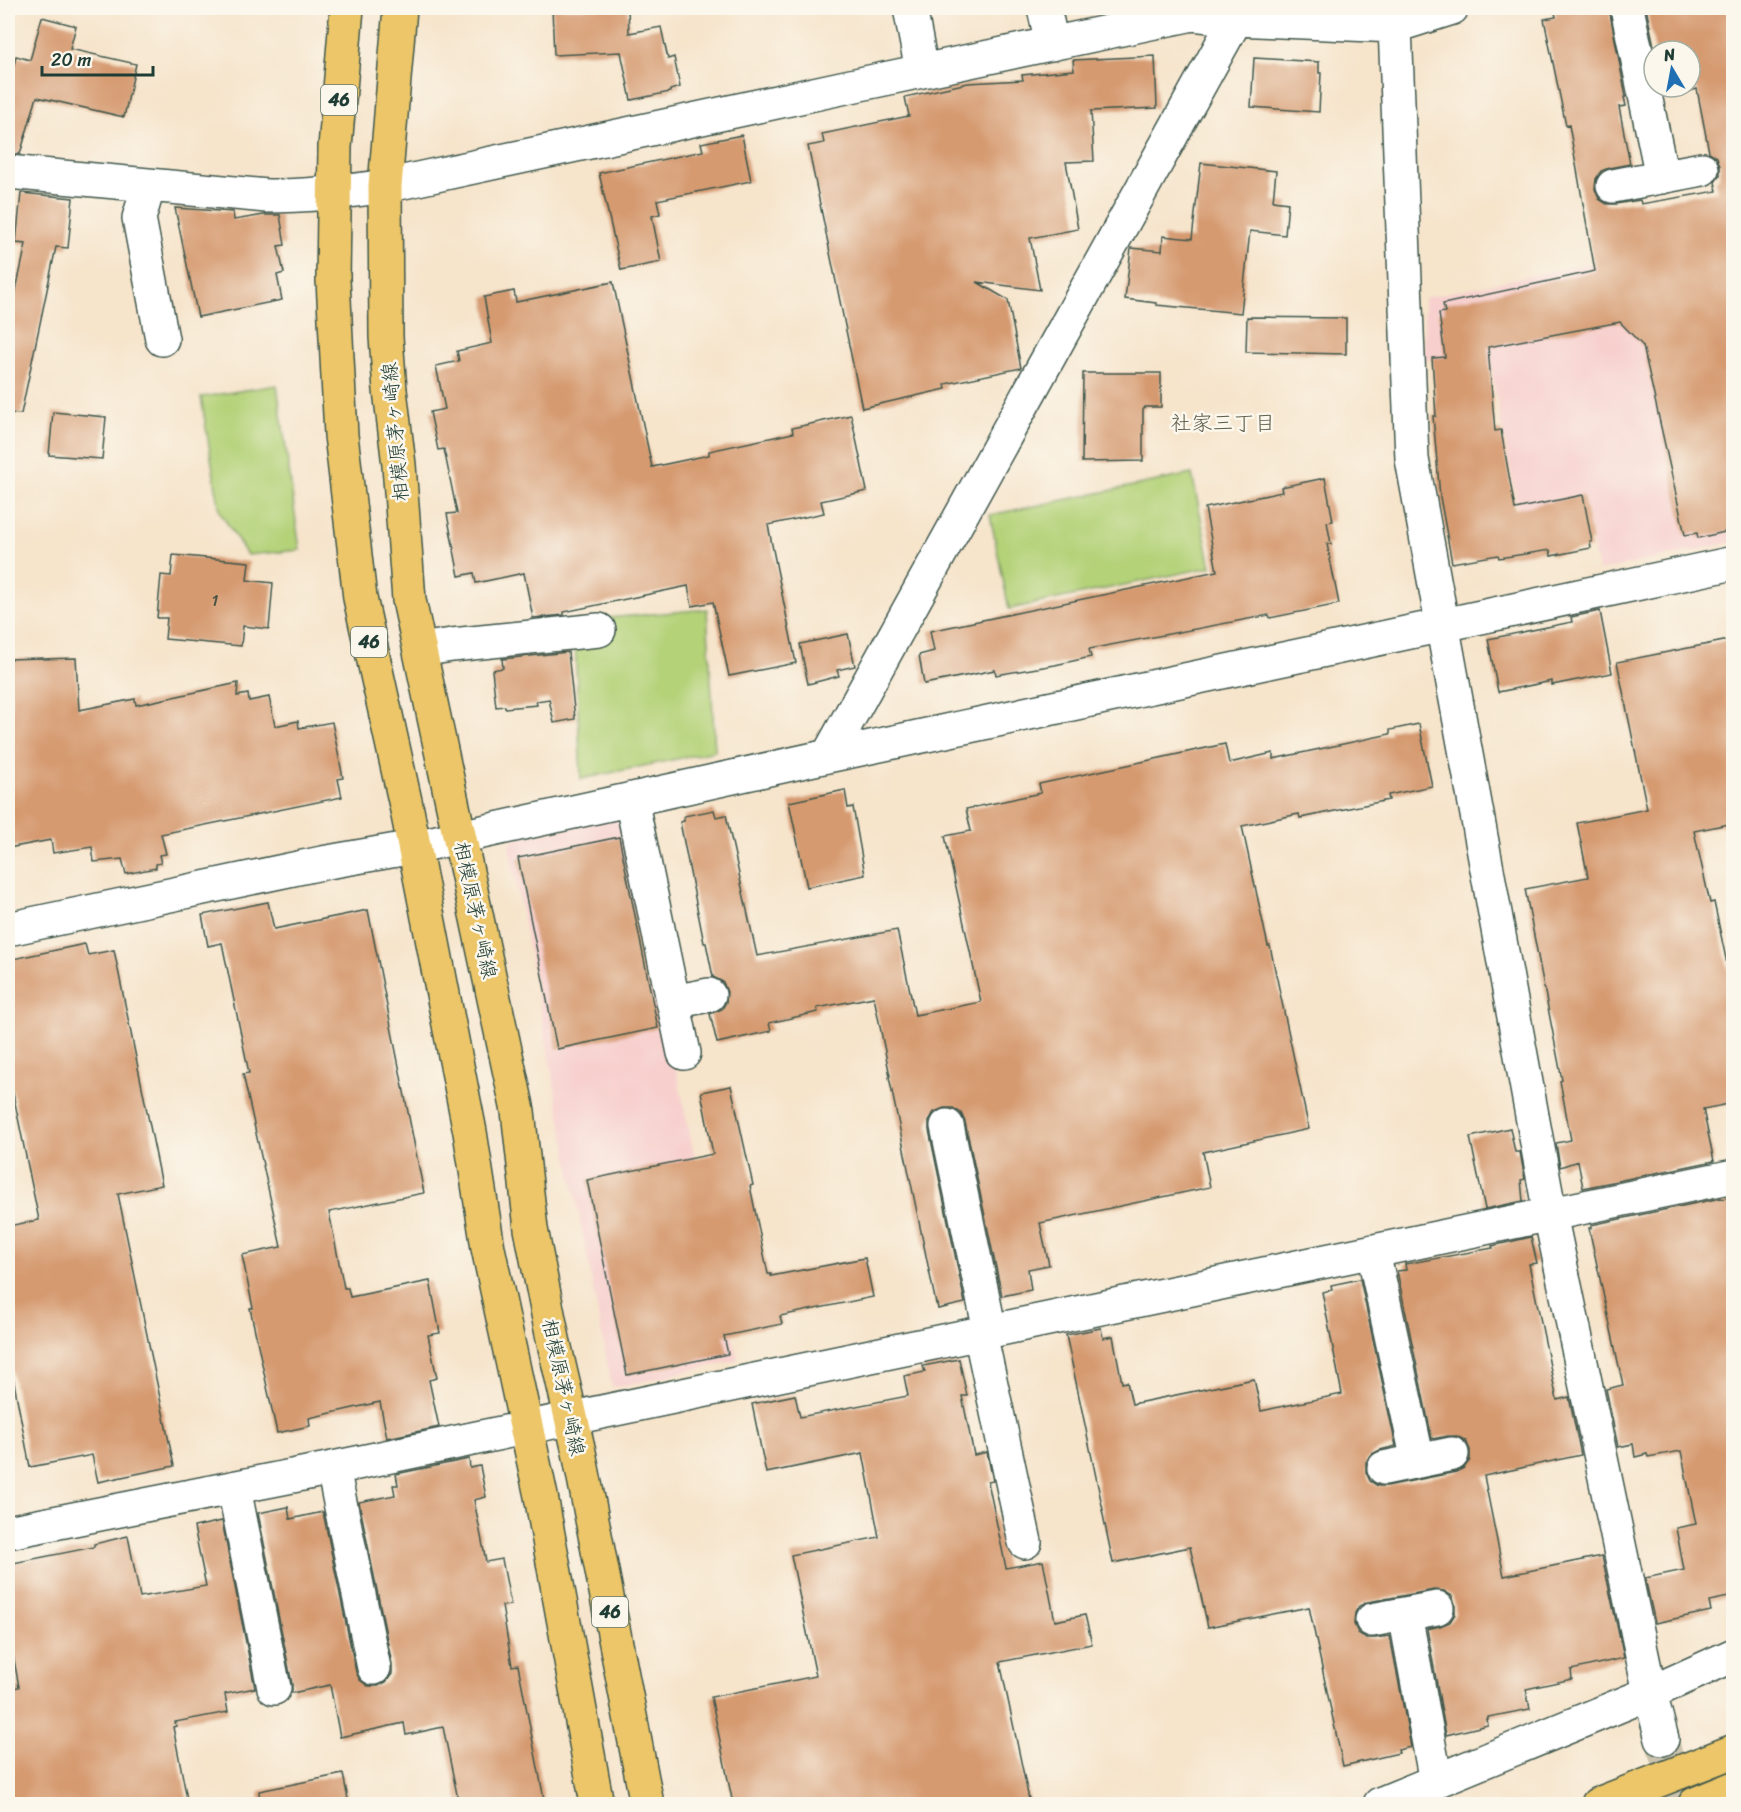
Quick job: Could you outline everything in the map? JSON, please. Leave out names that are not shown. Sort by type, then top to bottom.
[{"type":"main road","name":"46","points":[[347,8],[335,147],[333,280],[341,435],[360,598],[414,847],[470,1132],[489,1248],[560,1597],[597,1804]]},
{"type":"main road","name":"相模原茅ヶ崎線","points":[[400,8],[386,186],[386,337],[409,600],[518,1111],[531,1229],[572,1419],[647,1804]]},
{"type":"main road","points":[[1598,1804],[1734,1751]]},
{"type":"main road","points":[[1695,1804],[1734,1788]]},
{"type":"street","points":[[910,8],[922,71]]},
{"type":"street","points":[[1044,8],[1052,44]]},
{"type":"street","points":[[8,171],[267,196],[334,194],[386,186],[1052,44],[1192,11],[1395,26],[1452,8]]},
{"type":"street","points":[[1627,8],[1662,177]]},
{"type":"street","points":[[828,756],[1239,13]]},
{"type":"street","points":[[1395,26],[1412,459],[1550,1214],[1650,1693],[1662,1739]]},
{"type":"street","points":[[1613,186],[1702,170]]},
{"type":"street","points":[[149,185],[139,218],[162,339]]},
{"type":"street","points":[[8,929],[322,863],[414,847],[1734,562]]},
{"type":"street","points":[[420,650],[599,630]]},
{"type":"street","points":[[631,799],[684,1053]]},
{"type":"street","points":[[673,1002],[709,995]]},
{"type":"street","points":[[947,1126],[1025,1542]]},
{"type":"street","points":[[8,1532],[572,1419],[1734,1176]]},
{"type":"street","points":[[1372,1251],[1418,1461]]},
{"type":"street","points":[[1384,1468],[1452,1454]]},
{"type":"street","points":[[333,1468],[374,1668]]},
{"type":"street","points":[[234,1488],[274,1688]]},
{"type":"street","points":[[1372,1620],[1437,1608]]},
{"type":"street","points":[[1405,1614],[1436,1782]]},
{"type":"street","points":[[1380,1804],[1650,1693],[1734,1655]]},
{"type":"shaded area","points":[[1595,262],[1733,457],[1733,542],[1598,571],[1584,498],[1518,509],[1488,353],[1424,360],[1424,298]]},
{"type":"shaded area","points":[[622,816],[738,1360],[612,1388],[509,846],[511,840]]},
{"type":"green space","points":[[277,385],[300,550],[247,555],[220,512],[201,397]]},
{"type":"green space","points":[[1192,474],[1211,567],[1009,609],[990,515]]},
{"type":"green space","points":[[707,609],[715,751],[581,779],[575,641],[608,618]]},
{"type":"building","points":[[552,8],[628,8],[629,33],[661,27],[668,59],[674,57],[680,87],[670,92],[631,100],[621,52],[554,55]]},
{"type":"building","points":[[1554,8],[1609,8],[1626,97],[1624,97],[1626,106],[1619,107],[1630,164],[1601,171],[1596,179],[1595,189],[1599,199],[1607,204],[1640,200],[1641,204],[1717,191],[1715,182],[1720,175],[1717,157],[1709,152],[1699,99],[1702,99],[1702,39],[1652,39],[1646,8],[1734,8],[1734,530],[1698,538],[1697,533],[1685,535],[1643,346],[1620,322],[1488,347],[1495,431],[1501,430],[1515,509],[1583,495],[1592,542],[1590,542],[1591,548],[1551,556],[1550,550],[1499,558],[1498,555],[1452,563],[1440,497],[1433,416],[1436,416],[1432,358],[1445,357],[1439,313],[1445,312],[1443,304],[1595,271],[1569,125],[1566,126],[1544,19],[1556,17]]},
{"type":"building","points":[[42,17],[76,26],[70,49],[136,64],[124,117],[37,97],[20,154],[8,154],[8,90],[16,56],[30,60]]},
{"type":"building","points":[[1155,56],[1157,108],[1091,111],[1094,161],[1066,162],[1078,229],[1030,238],[1040,290],[977,282],[1008,300],[1021,368],[945,384],[946,389],[862,408],[808,146],[824,143],[822,134],[909,116],[905,97],[968,83],[1023,80],[1022,75],[1074,70],[1073,60]]},
{"type":"building","points":[[1254,58],[1319,62],[1319,73],[1321,73],[1319,112],[1251,107]]},
{"type":"building","points":[[742,135],[751,181],[657,200],[660,214],[652,216],[661,262],[621,270],[599,173],[703,151],[701,143]]},
{"type":"building","points":[[1201,163],[1276,171],[1273,201],[1288,203],[1285,235],[1250,231],[1241,313],[1156,305],[1156,303],[1125,299],[1131,248],[1162,251],[1163,236],[1192,239]]},
{"type":"building","points":[[21,193],[73,198],[68,248],[56,247],[21,414],[8,413],[8,327],[26,244],[16,243]]},
{"type":"building","points":[[175,208],[233,212],[234,220],[280,215],[285,245],[278,246],[284,273],[277,275],[282,300],[198,317]]},
{"type":"building","points":[[613,282],[652,467],[709,455],[709,451],[793,433],[792,428],[851,415],[867,491],[821,501],[824,513],[768,525],[796,663],[729,676],[713,602],[692,606],[688,586],[564,612],[564,615],[533,618],[524,573],[476,583],[474,573],[459,576],[447,514],[457,513],[444,449],[438,450],[430,412],[445,409],[436,366],[459,361],[457,351],[492,343],[484,297],[514,291],[516,302]]},
{"type":"building","points":[[1247,317],[1346,318],[1346,354],[1246,352]]},
{"type":"building","points":[[1083,373],[1161,373],[1161,407],[1145,407],[1143,410],[1143,461],[1082,462]]},
{"type":"building","points":[[53,412],[106,417],[102,459],[49,455]]},
{"type":"building","points":[[1325,478],[1333,521],[1327,522],[1331,544],[1327,544],[1339,604],[1089,649],[1091,657],[1055,665],[996,675],[995,670],[924,684],[919,655],[934,651],[930,631],[1217,571],[1205,508],[1282,492],[1281,487]]},
{"type":"building","points":[[173,555],[249,562],[247,580],[273,583],[269,629],[243,626],[241,646],[165,639],[167,618],[157,618],[161,575],[171,576]]},
{"type":"building","points":[[1600,611],[1612,673],[1552,685],[1552,681],[1498,692],[1488,639],[1572,622],[1571,617]]},
{"type":"building","points":[[848,634],[855,666],[837,670],[839,676],[808,684],[800,644]]},
{"type":"building","points":[[1734,639],[1734,823],[1694,831],[1710,903],[1714,902],[1734,997],[1734,1103],[1703,1109],[1714,1161],[1583,1188],[1578,1161],[1560,1167],[1556,1143],[1571,1140],[1560,1081],[1562,1080],[1525,889],[1588,877],[1577,823],[1647,809],[1617,662]]},
{"type":"building","points":[[568,652],[575,719],[554,723],[549,699],[536,701],[537,705],[496,707],[492,670],[503,668],[502,659]]},
{"type":"building","points":[[76,658],[79,710],[135,699],[136,705],[238,683],[237,696],[248,694],[249,701],[269,697],[275,726],[298,721],[299,728],[332,722],[343,778],[338,779],[342,797],[161,834],[166,854],[159,855],[161,863],[156,864],[156,868],[126,874],[122,859],[94,862],[92,847],[53,853],[51,840],[8,848],[8,716],[12,716],[8,659]]},
{"type":"building","points":[[1419,724],[1432,786],[1388,795],[1389,800],[1300,818],[1299,814],[1242,826],[1309,1129],[1203,1152],[1210,1187],[1040,1223],[1049,1265],[1028,1269],[1031,1290],[1002,1296],[965,1122],[961,1113],[953,1108],[944,1108],[934,1112],[929,1121],[929,1130],[965,1303],[938,1309],[874,997],[817,1008],[818,1012],[769,1023],[771,1031],[717,1043],[710,1014],[722,1009],[726,1002],[727,992],[723,982],[713,977],[706,943],[704,943],[680,822],[684,821],[684,816],[714,810],[716,817],[726,815],[757,956],[897,930],[915,1015],[981,1002],[945,836],[971,831],[966,809],[1041,793],[1039,784],[1225,744],[1229,763],[1273,753],[1273,759],[1390,734],[1390,730]]},
{"type":"building","points":[[845,790],[848,808],[853,807],[865,875],[807,887],[789,802]]},
{"type":"building","points":[[619,837],[658,1028],[557,1049],[518,858]]},
{"type":"building","points":[[268,902],[274,929],[368,910],[424,1193],[329,1212],[344,1288],[348,1288],[350,1297],[430,1281],[440,1333],[428,1335],[437,1378],[429,1380],[439,1427],[387,1438],[380,1402],[309,1418],[310,1426],[277,1433],[250,1308],[253,1308],[242,1255],[281,1247],[243,1074],[249,1073],[222,943],[208,946],[202,915]]},
{"type":"building","points":[[85,944],[88,955],[114,950],[162,1185],[118,1194],[174,1466],[98,1482],[92,1455],[30,1467],[8,1351],[8,1226],[39,1220],[8,1069],[8,960]]},
{"type":"building","points":[[731,1086],[753,1185],[750,1186],[768,1274],[771,1276],[865,1258],[873,1297],[780,1316],[782,1324],[724,1336],[728,1354],[627,1375],[587,1180],[713,1154],[701,1092]]},
{"type":"building","points":[[1510,1128],[1515,1152],[1520,1152],[1525,1179],[1521,1180],[1523,1201],[1485,1209],[1470,1137]]},
{"type":"building","points":[[1734,1197],[1734,1596],[1709,1601],[1711,1611],[1655,1623],[1645,1578],[1684,1570],[1676,1528],[1696,1524],[1681,1451],[1635,1457],[1633,1444],[1618,1447],[1606,1389],[1623,1385],[1589,1228],[1591,1225]]},
{"type":"building","points":[[1531,1237],[1537,1263],[1529,1264],[1557,1400],[1569,1397],[1581,1455],[1484,1476],[1504,1576],[1602,1556],[1624,1658],[1571,1670],[1572,1679],[1526,1689],[1530,1709],[1488,1717],[1488,1725],[1446,1735],[1427,1629],[1450,1622],[1455,1614],[1452,1596],[1444,1591],[1434,1590],[1368,1602],[1359,1606],[1355,1613],[1354,1624],[1358,1633],[1366,1638],[1390,1636],[1411,1747],[1398,1750],[1399,1753],[1343,1766],[1309,1607],[1208,1627],[1190,1547],[1113,1563],[1066,1335],[1101,1328],[1103,1338],[1113,1336],[1122,1383],[1127,1382],[1132,1404],[1254,1379],[1261,1411],[1342,1394],[1322,1292],[1332,1290],[1331,1285],[1360,1279],[1396,1446],[1372,1454],[1366,1462],[1366,1472],[1370,1481],[1378,1486],[1387,1486],[1456,1472],[1464,1468],[1470,1460],[1470,1450],[1466,1441],[1457,1436],[1432,1439],[1397,1271],[1406,1270],[1405,1264],[1493,1248],[1492,1246]]},
{"type":"building","points":[[959,1359],[967,1396],[962,1396],[974,1455],[987,1452],[993,1481],[988,1482],[1006,1568],[1043,1561],[1055,1621],[1085,1615],[1092,1644],[1000,1662],[1030,1804],[733,1804],[711,1697],[816,1676],[791,1555],[879,1537],[863,1453],[766,1473],[752,1404],[795,1395],[800,1417],[908,1396],[904,1376],[925,1372],[923,1366]]},
{"type":"building","points":[[469,1459],[470,1468],[480,1466],[486,1497],[474,1500],[486,1562],[502,1559],[511,1605],[502,1606],[512,1666],[518,1665],[545,1804],[459,1804],[443,1727],[406,1735],[404,1723],[340,1737],[330,1685],[292,1693],[258,1513],[288,1507],[290,1519],[323,1512],[356,1672],[360,1680],[368,1686],[378,1686],[386,1682],[392,1674],[392,1664],[359,1502],[395,1495],[393,1485],[398,1485],[396,1474]]},
{"type":"building","points":[[222,1521],[255,1688],[225,1694],[228,1712],[175,1722],[176,1726],[173,1727],[188,1804],[8,1804],[8,1689],[19,1687],[8,1627],[8,1564],[94,1547],[94,1544],[128,1536],[140,1597],[206,1586],[194,1527]]},
{"type":"building","points":[[343,1774],[349,1804],[260,1804],[259,1791]]},
{"type":"tunnel","points":[[1662,1739],[1678,1804]]},
{"type":"district","name":"社家三丁目","points":[[1223,423]]}]
